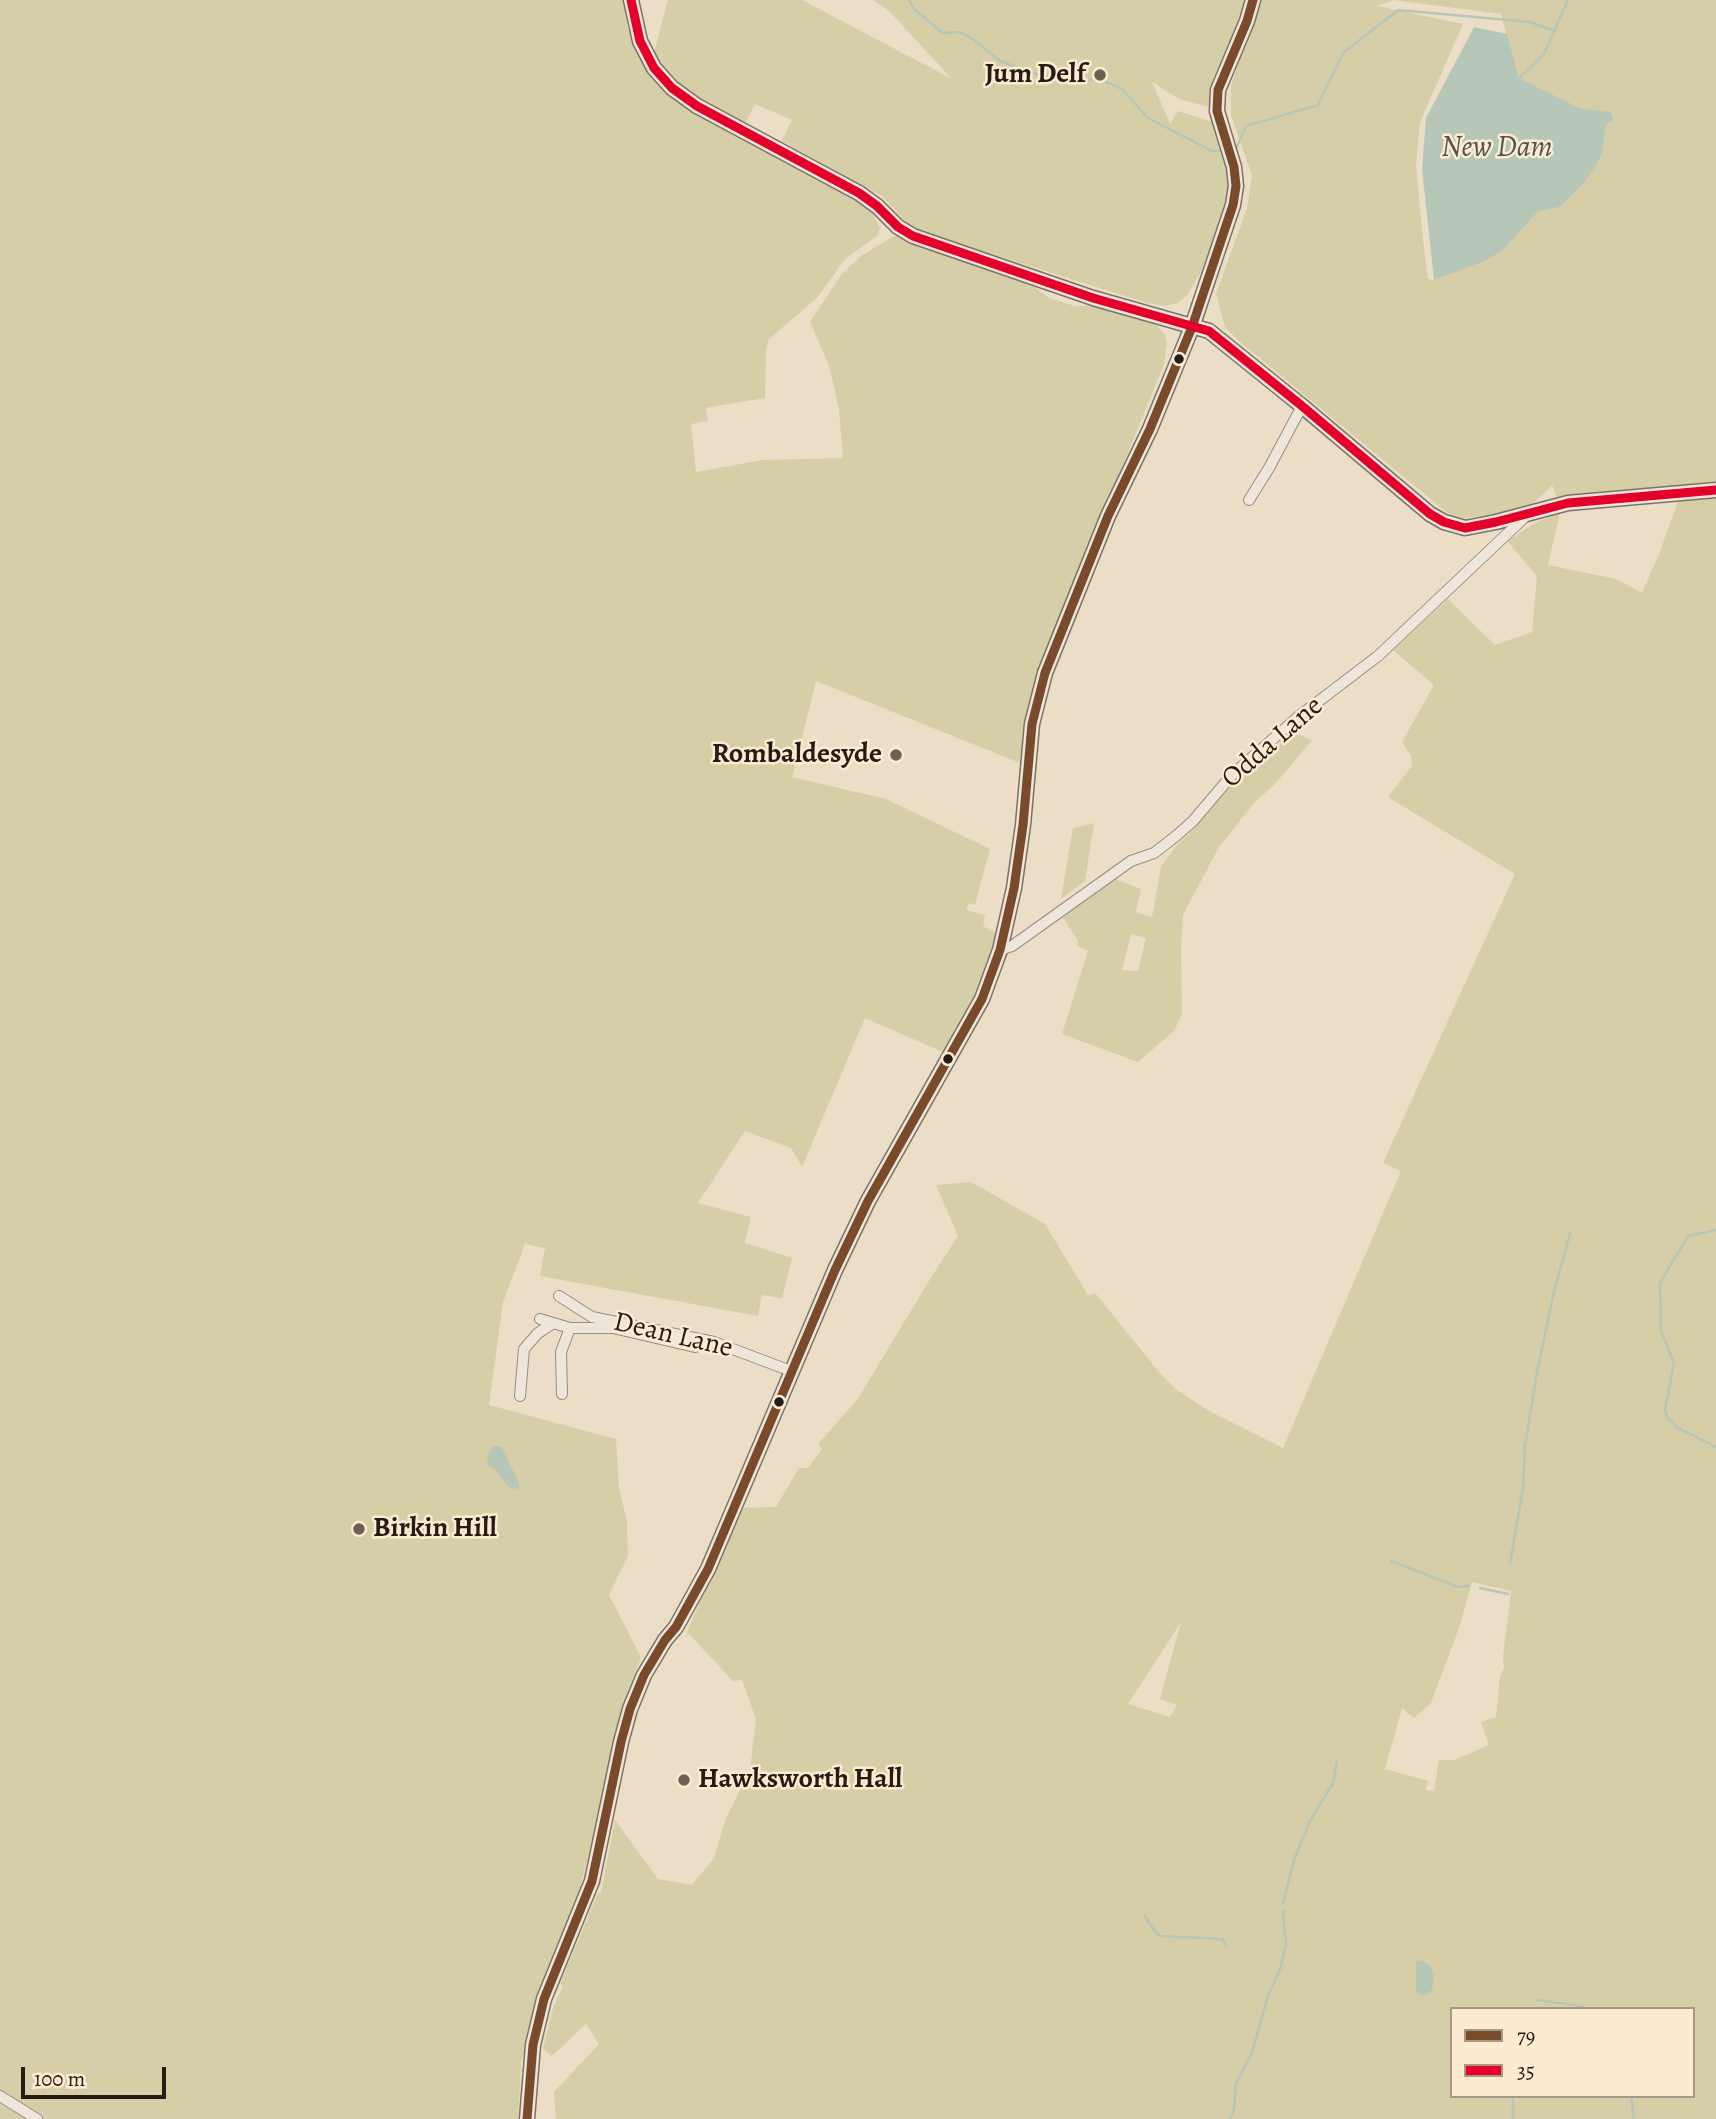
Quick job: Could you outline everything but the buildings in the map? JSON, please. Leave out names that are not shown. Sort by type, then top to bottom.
[{"type":"street","points":[[631,0],[640,41],[654,68],[672,88],[697,106],[859,193],[898,227],[913,236],[1093,298],[1209,331],[1430,514],[1444,522],[1465,528],[1568,503],[1716,490]]},
{"type":"street","points":[[527,2119],[533,2045],[544,1999],[560,1954],[581,1913],[592,1881],[630,1709],[644,1675],[665,1640],[676,1628],[708,1569],[790,1371],[868,1202],[982,999],[1000,950],[1014,888],[1023,825],[1032,724],[1045,673],[1108,516],[1150,429],[1192,327],[1233,205],[1236,186],[1231,155],[1217,111],[1218,90],[1247,21],[1252,0]]},
{"type":"street","points":[[1249,500],[1302,406]]},
{"type":"street","name":"Odda Lane","points":[[1000,950],[1012,946],[1131,861],[1154,853],[1176,836],[1240,768],[1298,717],[1378,656],[1530,512]]},
{"type":"street","name":"Dean Lane","points":[[559,1296],[592,1317],[714,1342],[790,1371]]},
{"type":"street","points":[[540,1319],[570,1328],[613,1328],[695,1348],[714,1342]]},
{"type":"street","points":[[520,1396],[524,1349],[552,1324]]},
{"type":"street","points":[[562,1394],[561,1352],[570,1328]]},
{"type":"street","points":[[0,2096],[37,2119]]},
{"type":"shaded area","points":[[0,0],[624,0],[627,27],[637,49],[654,81],[668,95],[869,207],[880,228],[878,235],[845,259],[818,297],[769,339],[766,349],[765,398],[706,408],[708,421],[691,424],[696,472],[763,460],[843,458],[839,410],[830,368],[810,322],[842,274],[861,256],[892,237],[899,236],[1028,282],[1049,298],[1075,306],[1100,306],[1146,320],[1157,326],[1165,335],[1167,344],[1164,364],[1044,659],[1029,713],[1020,763],[816,681],[792,777],[886,799],[990,849],[975,905],[969,903],[966,910],[985,915],[983,926],[997,934],[972,1000],[943,1052],[865,1018],[802,1167],[791,1148],[745,1131],[698,1203],[751,1217],[745,1243],[792,1258],[782,1298],[762,1295],[758,1316],[540,1276],[545,1248],[525,1244],[503,1302],[489,1405],[616,1439],[619,1488],[627,1522],[628,1556],[609,1595],[641,1657],[619,1716],[575,1906],[536,1996],[521,2064],[518,2119],[0,2119]]},
{"type":"shaded area","points":[[668,0],[802,0],[952,79],[889,11],[873,0],[1247,0],[1213,78],[1209,107],[1179,99],[1152,82],[1170,124],[1178,111],[1213,122],[1227,154],[1232,186],[1201,272],[1188,294],[1178,303],[1165,306],[1144,302],[922,232],[907,223],[882,196],[782,141],[792,120],[755,104],[745,123],[676,86],[661,68],[654,53]]},
{"type":"shaded area","points":[[1259,0],[1393,0],[1716,0],[1716,482],[1557,497],[1552,485],[1525,508],[1455,519],[1225,327],[1216,294],[1247,208],[1252,176],[1231,115],[1231,86]],"holes":[[[1393,0],[1501,14],[1519,78],[1606,125],[1602,154],[1560,207],[1538,210],[1505,248],[1434,280],[1428,279],[1416,164],[1420,122],[1463,24],[1377,6]]]},
{"type":"shaded area","points":[[1716,496],[1716,2119],[556,2119],[554,2092],[599,2044],[586,2024],[552,2056],[543,2049],[553,2008],[563,1986],[560,1984],[598,1893],[601,1893],[615,1820],[658,1879],[692,1885],[714,1858],[726,1818],[750,1770],[756,1719],[742,1680],[733,1681],[688,1633],[684,1640],[739,1508],[776,1507],[799,1468],[808,1468],[822,1449],[818,1444],[857,1400],[958,1236],[936,1185],[971,1182],[1045,1224],[1088,1295],[1096,1294],[1158,1371],[1177,1390],[1209,1411],[1283,1448],[1401,1171],[1383,1163],[1515,874],[1388,797],[1412,766],[1411,756],[1402,742],[1434,685],[1393,650],[1448,599],[1495,645],[1532,632],[1537,576],[1507,541],[1560,512],[1548,565],[1616,579],[1642,593],[1679,499]],"holes":[[[1472,1582],[1511,1591],[1504,1668],[1500,1677],[1496,1717],[1481,1722],[1489,1745],[1454,1760],[1439,1760],[1434,1791],[1426,1790],[1428,1781],[1385,1769],[1402,1708],[1414,1718],[1431,1703],[1460,1625]],[[1181,1622],[1160,1699],[1177,1705],[1170,1717],[1128,1704]]]},
{"type":"shaded area","points":[[1295,733],[1312,740],[1275,784],[1254,803],[1219,847],[1183,915],[1182,1014],[1174,1031],[1138,1062],[1062,1034],[1088,951],[1077,946],[1078,941],[1061,914],[1113,878],[1141,889],[1136,912],[1152,917],[1161,867],[1176,846],[1195,828],[1219,794],[1248,767]],"holes":[[[1131,934],[1146,938],[1138,971],[1122,970]]]},
{"type":"shaded area","points":[[1094,823],[1085,881],[1061,899],[1073,828]]},
{"type":"water","name":"New Dam","points":[[1474,27],[1507,34],[1519,78],[1579,108],[1611,112],[1613,120],[1606,125],[1602,154],[1595,167],[1583,184],[1560,207],[1538,211],[1505,248],[1487,260],[1434,280],[1422,169],[1426,118]]},
{"type":"water","points":[[493,1446],[501,1446],[520,1486],[517,1489],[510,1488],[493,1468],[487,1465]]},
{"type":"water","points":[[1421,1960],[1430,1966],[1434,1977],[1432,1990],[1424,1996],[1416,1992],[1416,1961]]},
{"type":"waterway","points":[[909,0],[914,9],[943,33],[960,32],[1000,61],[1041,76],[1104,81],[1122,89],[1148,118],[1212,151],[1223,150]]},
{"type":"waterway","points":[[1519,78],[1544,54],[1568,0]]},
{"type":"waterway","points":[[1233,149],[1236,149],[1246,126],[1318,105],[1343,53],[1398,10],[1530,22],[1555,31]]},
{"type":"waterway","points":[[1716,1230],[1688,1236],[1660,1283],[1661,1331],[1674,1363],[1665,1410],[1667,1417],[1678,1428],[1716,1447]]},
{"type":"waterway","points":[[1510,1564],[1523,1488],[1525,1446],[1537,1372],[1570,1233]]},
{"type":"waterway","points":[[1391,1561],[1458,1587],[1469,1586]]},
{"type":"waterway","points":[[1480,1588],[1508,1594]]},
{"type":"waterway","points":[[1283,1903],[1294,1860],[1310,1821],[1333,1783],[1337,1761]]},
{"type":"waterway","points":[[1230,2119],[1234,2110],[1236,2084],[1252,2052],[1268,1996],[1280,1969],[1286,1944],[1283,1911]]},
{"type":"waterway","points":[[1145,1916],[1160,1936],[1223,1939],[1226,1946]]},
{"type":"waterway","points":[[1537,2000],[1583,2007]]},
{"type":"waterway","points":[[1513,2098],[1513,2119]]},
{"type":"waterway","points":[[1631,2098],[1634,2119]]},
{"type":"transit line","name":"35","points":[[631,0],[640,41],[654,68],[672,88],[697,106],[859,193],[898,227],[913,236],[1093,298],[1209,331],[1430,514],[1444,522],[1465,528],[1568,503],[1716,490]]},
{"type":"transit line","name":"79","points":[[527,2119],[533,2045],[544,1999],[592,1881],[630,1709],[644,1675],[676,1627],[708,1569],[835,1270],[868,1201],[982,999],[1000,950],[1014,888],[1023,825],[1032,724],[1045,673],[1108,516],[1150,429],[1192,327],[1233,205],[1236,186],[1234,167],[1217,111],[1218,90],[1253,0]]},
{"type":"place","name":"Jum Delf","points":[[1100,75]]},
{"type":"place","name":"Rombaldesyde","points":[[896,755]]},
{"type":"place","name":"Birkin Hill","points":[[359,1529]]},
{"type":"place","name":"Hawksworth Hall","points":[[684,1780]]}]
